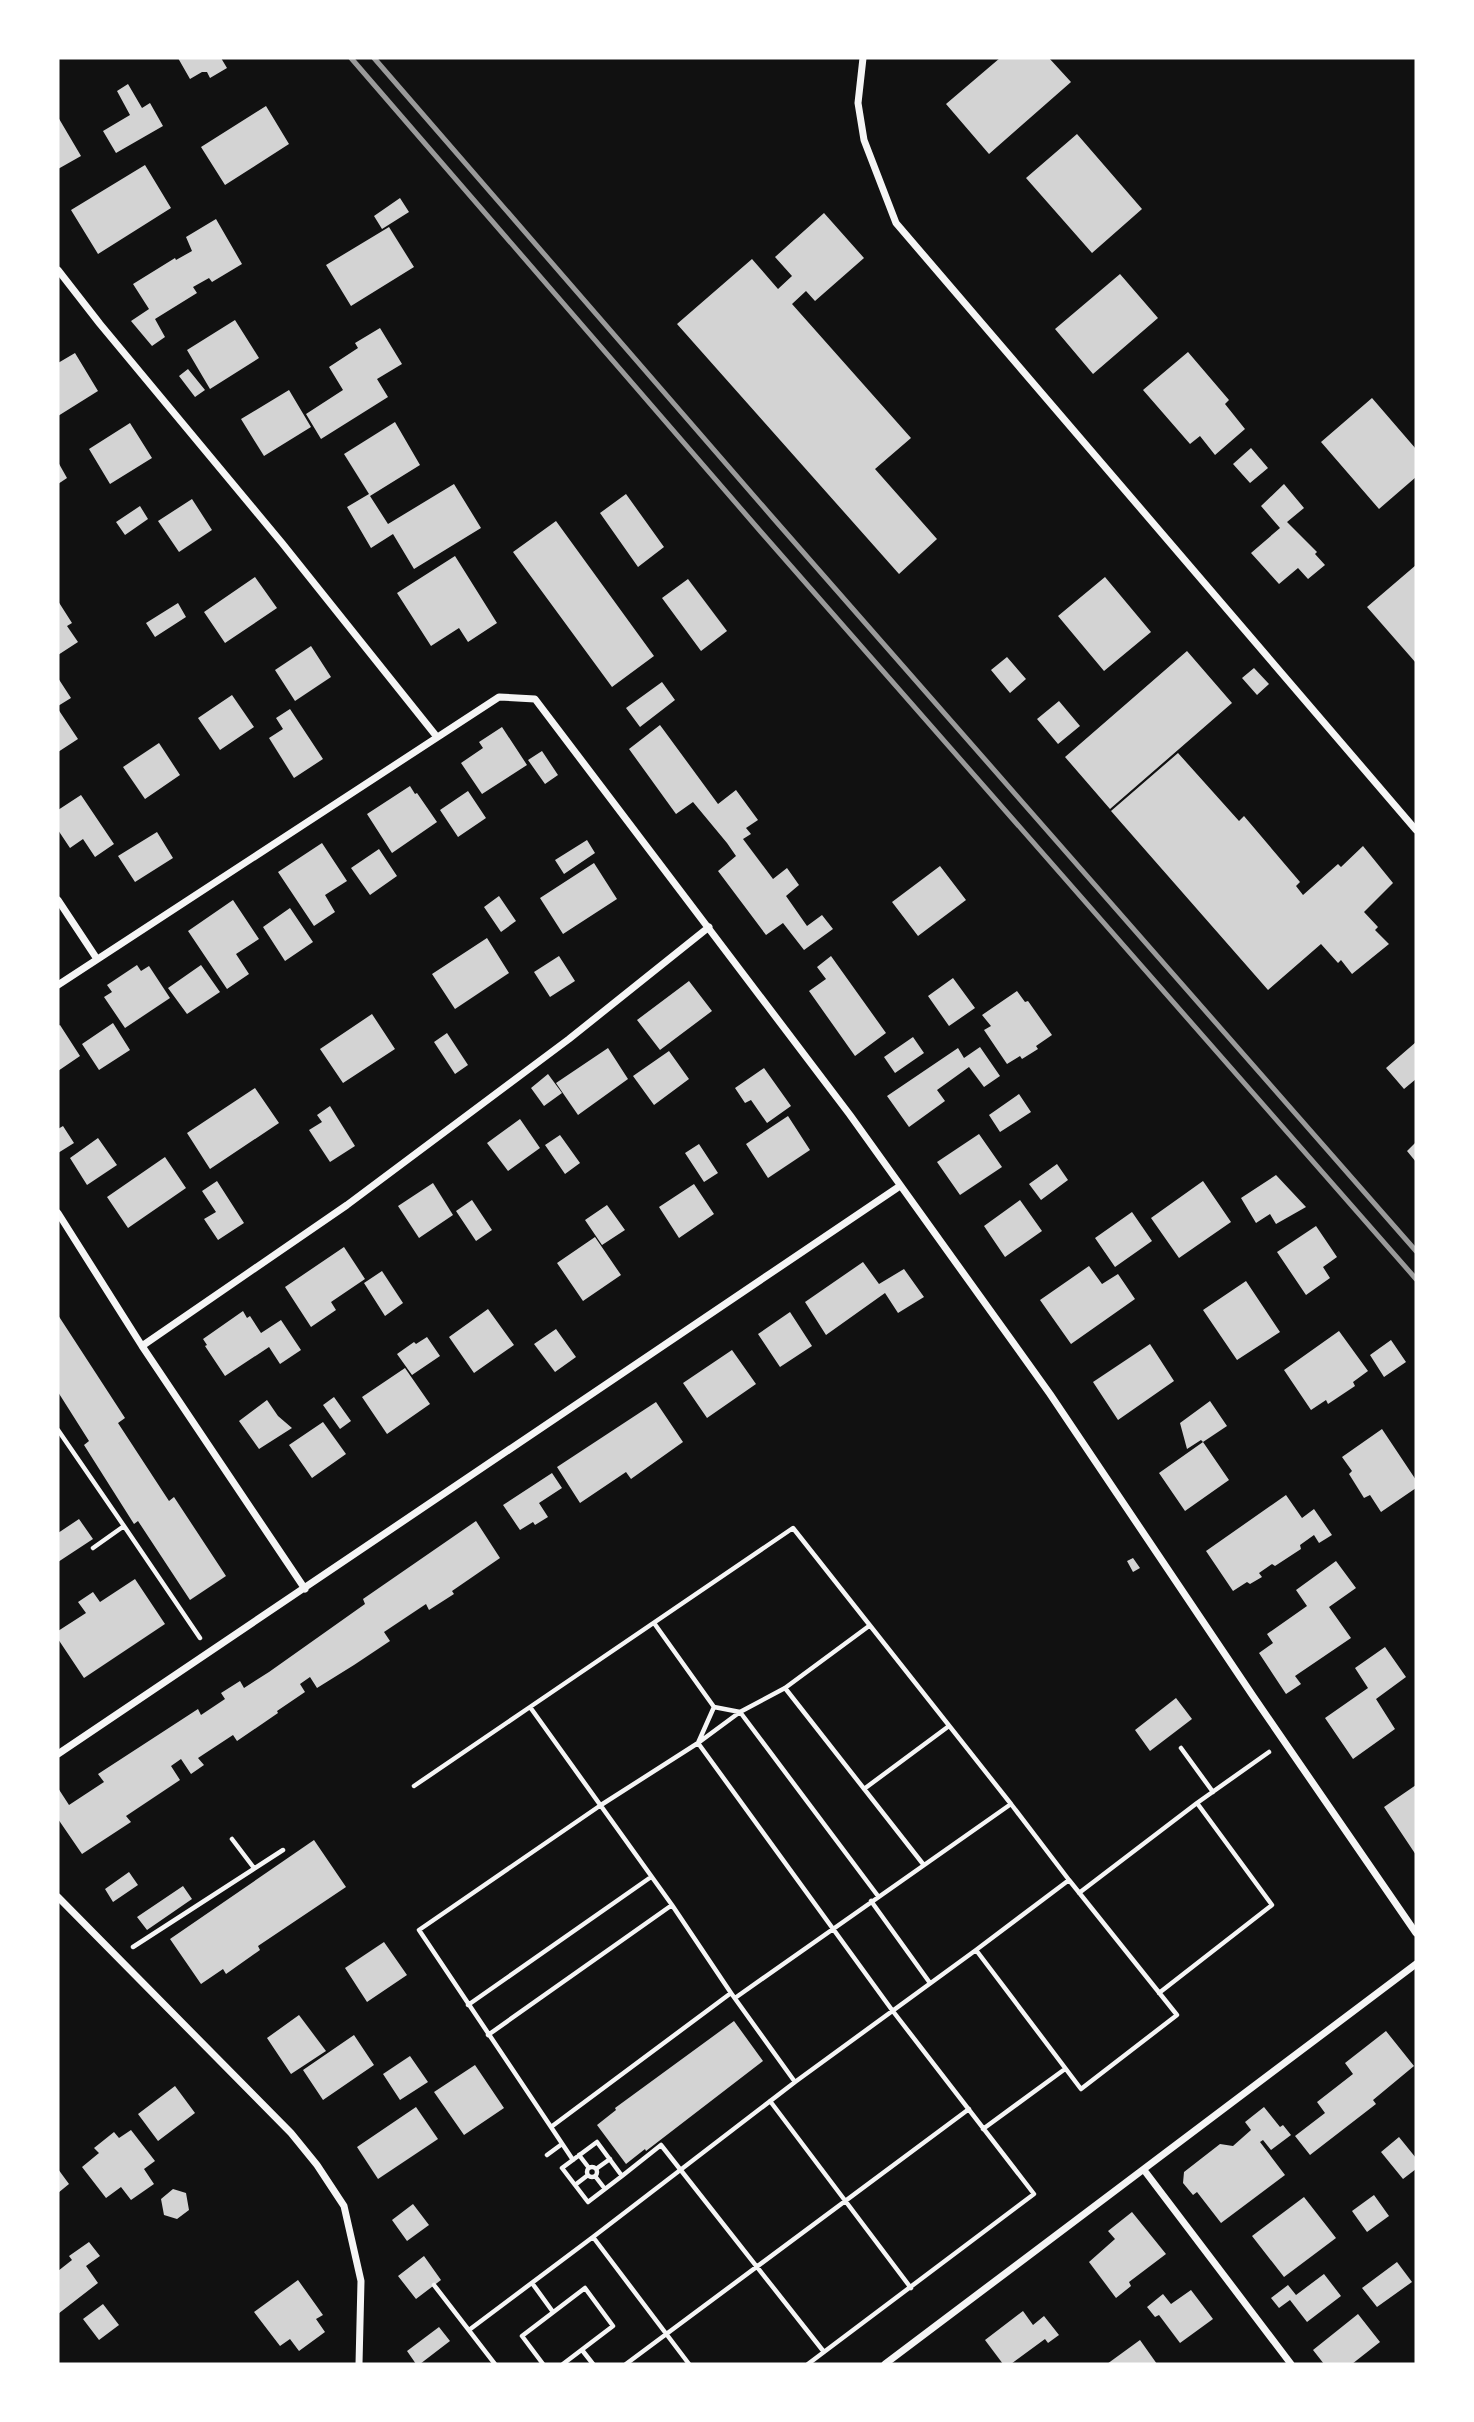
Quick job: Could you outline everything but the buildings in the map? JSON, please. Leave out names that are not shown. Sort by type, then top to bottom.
[{"type":"street","points":[[863,58],[858,103],[864,140],[896,223],[1416,830]]},
{"type":"street","points":[[58,270],[289,551],[437,737]]},
{"type":"street","points":[[58,985],[499,696],[535,699],[843,1106],[1050,1394],[1416,1933]]},
{"type":"street","points":[[58,900],[97,959]]},
{"type":"street","points":[[142,1346],[323,1223],[569,1039],[709,927]]},
{"type":"street","points":[[58,1754],[900,1186]]},
{"type":"street","points":[[58,1213],[142,1346],[304,1589]]},
{"type":"street","points":[[58,1897],[291,2133],[317,2165],[344,2206],[361,2281],[359,2364]]},
{"type":"street","points":[[885,2364],[1416,1964]]},
{"type":"street","points":[[1144,2170],[1291,2364]]},
{"type":"path","points":[[58,1430],[210,1651]]},
{"type":"path","points":[[93,1548],[124,1526]]},
{"type":"path","points":[[414,1786],[793,1528],[1177,2015],[1081,2089],[976,1950]]},
{"type":"path","points":[[654,1623],[714,1707],[740,1712],[878,1896]]},
{"type":"path","points":[[573,2160],[419,1930],[740,1712],[785,1688],[869,1626]]},
{"type":"path","points":[[785,1688],[923,1864]]},
{"type":"path","points":[[530,1707],[672,1905],[794,2082]]},
{"type":"path","points":[[698,1743],[714,1707]]},
{"type":"path","points":[[864,1789],[949,1726]]},
{"type":"path","points":[[1079,1893],[1284,1741]]},
{"type":"path","points":[[698,1743],[892,2010],[1034,2194],[808,2364]]},
{"type":"path","points":[[1181,1748],[1213,1792]]},
{"type":"path","points":[[1159,1993],[1272,1905],[1197,1803]]},
{"type":"path","points":[[735,1998],[1011,1804]]},
{"type":"path","points":[[232,1839],[254,1868]]},
{"type":"path","points":[[118,1957],[283,1850]]},
{"type":"path","points":[[468,2005],[651,1876]]},
{"type":"path","points":[[469,2330],[794,2082],[1069,1880]]},
{"type":"path","points":[[871,1901],[930,1983]]},
{"type":"path","points":[[488,2035],[672,1905]]},
{"type":"path","points":[[551,2127],[731,1993]]},
{"type":"path","points":[[983,2129],[1065,2069]]},
{"type":"path","points":[[769,2101],[911,2288]]},
{"type":"path","points":[[626,2364],[968,2109]]},
{"type":"path","points":[[622,2176],[597,2142],[562,2168],[587,2202],[605,2189],[622,2176],[662,2145],[824,2352]]},
{"type":"path","points":[[547,2155],[562,2144]]},
{"type":"path","points":[[579,2155],[598,2172],[595,2176]]},
{"type":"path","points":[[575,2185],[593,2169],[610,2159]]},
{"type":"path","points":[[588,2175],[595,2176],[605,2189]]},
{"type":"path","points":[[593,2237],[689,2364]]},
{"type":"path","points":[[532,2283],[554,2312]]},
{"type":"path","points":[[434,2285],[495,2364]]},
{"type":"path","points":[[543,2364],[522,2336],[585,2288],[613,2326],[563,2364]]},
{"type":"path","points":[[582,2350],[593,2364]]},
{"type":"railway","points":[[351,58],[761,532],[1416,1279]]},
{"type":"railway","points":[[374,58],[1416,1251]]}]
